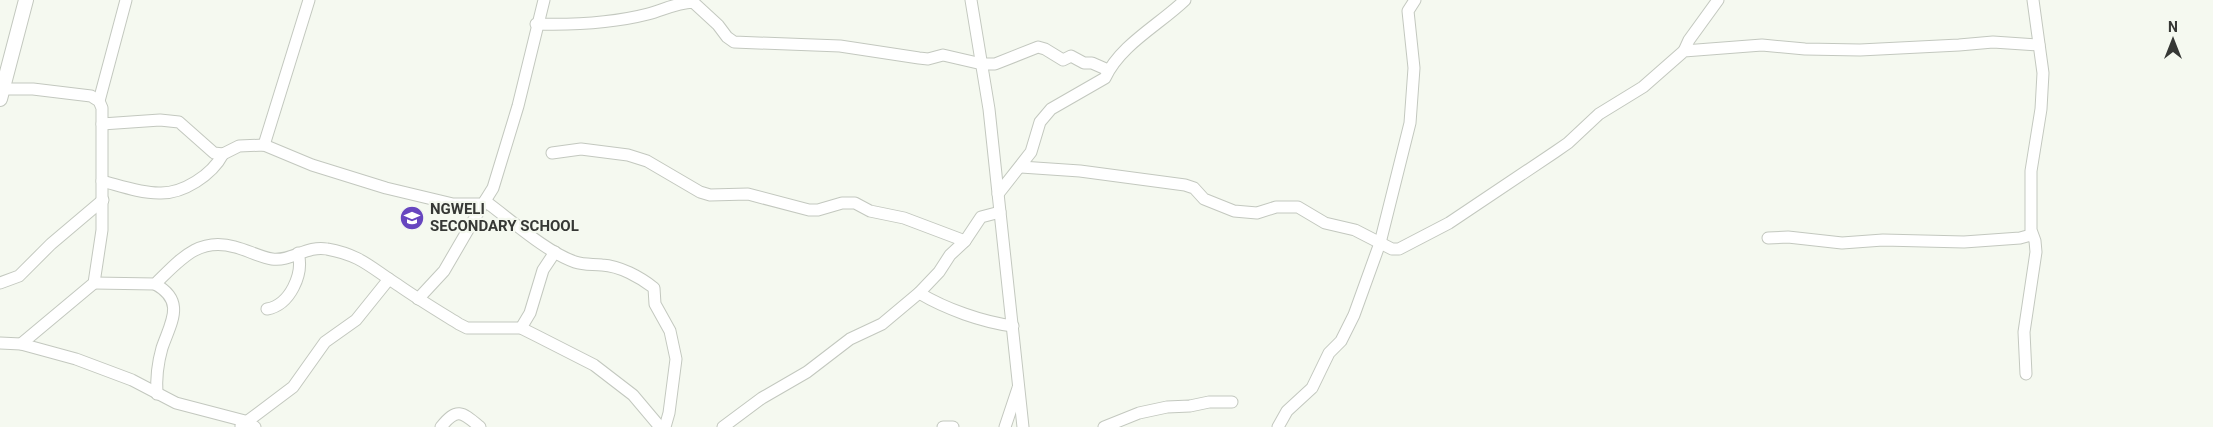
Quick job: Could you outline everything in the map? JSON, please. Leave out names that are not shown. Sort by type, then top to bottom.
[{"type":"main road","points":[[1,92],[26,0]]},
{"type":"street","points":[[94,283],[102,230],[103,200],[102,124],[99,101],[126,0]]},
{"type":"street","points":[[264,145],[309,0]]},
{"type":"street","points":[[418,299],[444,271],[493,188],[518,106],[536,24],[544,0]]},
{"type":"street","points":[[971,0],[982,64],[998,194],[1014,326],[1023,427]]},
{"type":"street","points":[[998,194],[1034,147],[1040,122],[1051,109],[1105,78],[1108,70],[1128,47],[1185,0]]},
{"type":"street","points":[[1278,427],[1287,411],[1312,388],[1329,353],[1340,341],[1354,315],[1380,243],[1410,123],[1414,68],[1408,11],[1415,0]]},
{"type":"street","points":[[1020,167],[1080,171],[1133,180],[1185,185],[1194,188],[1204,200],[1245,213],[1257,213],[1276,206],[1298,207],[1325,223],[1354,230],[1392,249],[1399,249],[1449,223],[1568,143],[1599,114],[1643,88],[1684,51],[1689,40],[1718,0]]},
{"type":"street","points":[[2026,374],[2023,339],[2036,252],[2035,241],[2032,235],[2031,170],[2042,102],[2043,73],[2033,0]]},
{"type":"street","points":[[536,24],[558,25],[616,19],[648,14],[673,5],[692,1],[718,25],[726,37],[734,42],[840,46],[928,59],[943,55],[982,64],[1001,63],[1038,47],[1063,60],[1071,56],[1084,63],[1100,65],[1108,70]]},
{"type":"street","points":[[1684,51],[1762,45],[1805,49],[1860,50],[1993,42],[2039,45]]},
{"type":"street","points":[[1,92],[33,89],[56,91],[90,96],[99,101]]},
{"type":"street","points":[[102,124],[160,120],[179,122],[214,153],[223,154],[239,146],[264,145],[312,165],[386,188],[453,204],[484,202],[555,252],[576,262],[589,265],[603,264],[643,279],[654,288],[655,304],[670,331],[676,359],[669,414],[665,427]]},
{"type":"street","points":[[552,153],[581,149],[640,157],[689,186],[710,195],[748,194],[809,210],[818,210],[842,203],[856,203],[870,211],[904,218],[965,241]]},
{"type":"street","points":[[102,181],[133,190],[160,194],[198,181],[219,162],[223,154]]},
{"type":"street","points":[[0,283],[19,276],[51,244],[103,200]]},
{"type":"street","points":[[723,427],[762,398],[807,372],[850,339],[882,324],[919,293],[939,272],[981,218],[1000,212]]},
{"type":"street","points":[[1768,238],[1788,236],[1842,243],[1883,240],[1964,242],[2020,238],[2032,235]]},
{"type":"street","points":[[155,284],[187,253],[205,244],[233,246],[272,259],[283,259],[309,249],[326,248],[369,263],[418,299],[468,328],[521,328],[594,365],[633,395],[660,427]]},
{"type":"street","points":[[521,328],[530,313],[543,270],[555,252]]},
{"type":"street","points":[[267,309],[280,305],[296,283],[300,264],[298,253]]},
{"type":"street","points":[[0,344],[21,344],[76,359],[117,374],[176,402],[247,425],[293,387],[325,342],[356,320],[389,279]]},
{"type":"street","points":[[21,344],[94,283],[155,284],[166,290],[172,299],[174,310],[173,322],[160,357],[157,394]]},
{"type":"street","points":[[919,293],[945,306],[995,323],[1014,326]]},
{"type":"street","points":[[1005,427],[1020,382]]},
{"type":"street","points":[[1104,427],[1139,413],[1168,407],[1190,406],[1209,402],[1232,402]]},
{"type":"street","points":[[441,427],[452,415],[457,413],[464,414],[480,427]]},
{"type":"street","points":[[943,427],[953,427]]},
{"type":"place","name":"NGWELI SECONDARY SCHOOL","points":[[412,218]]}]
